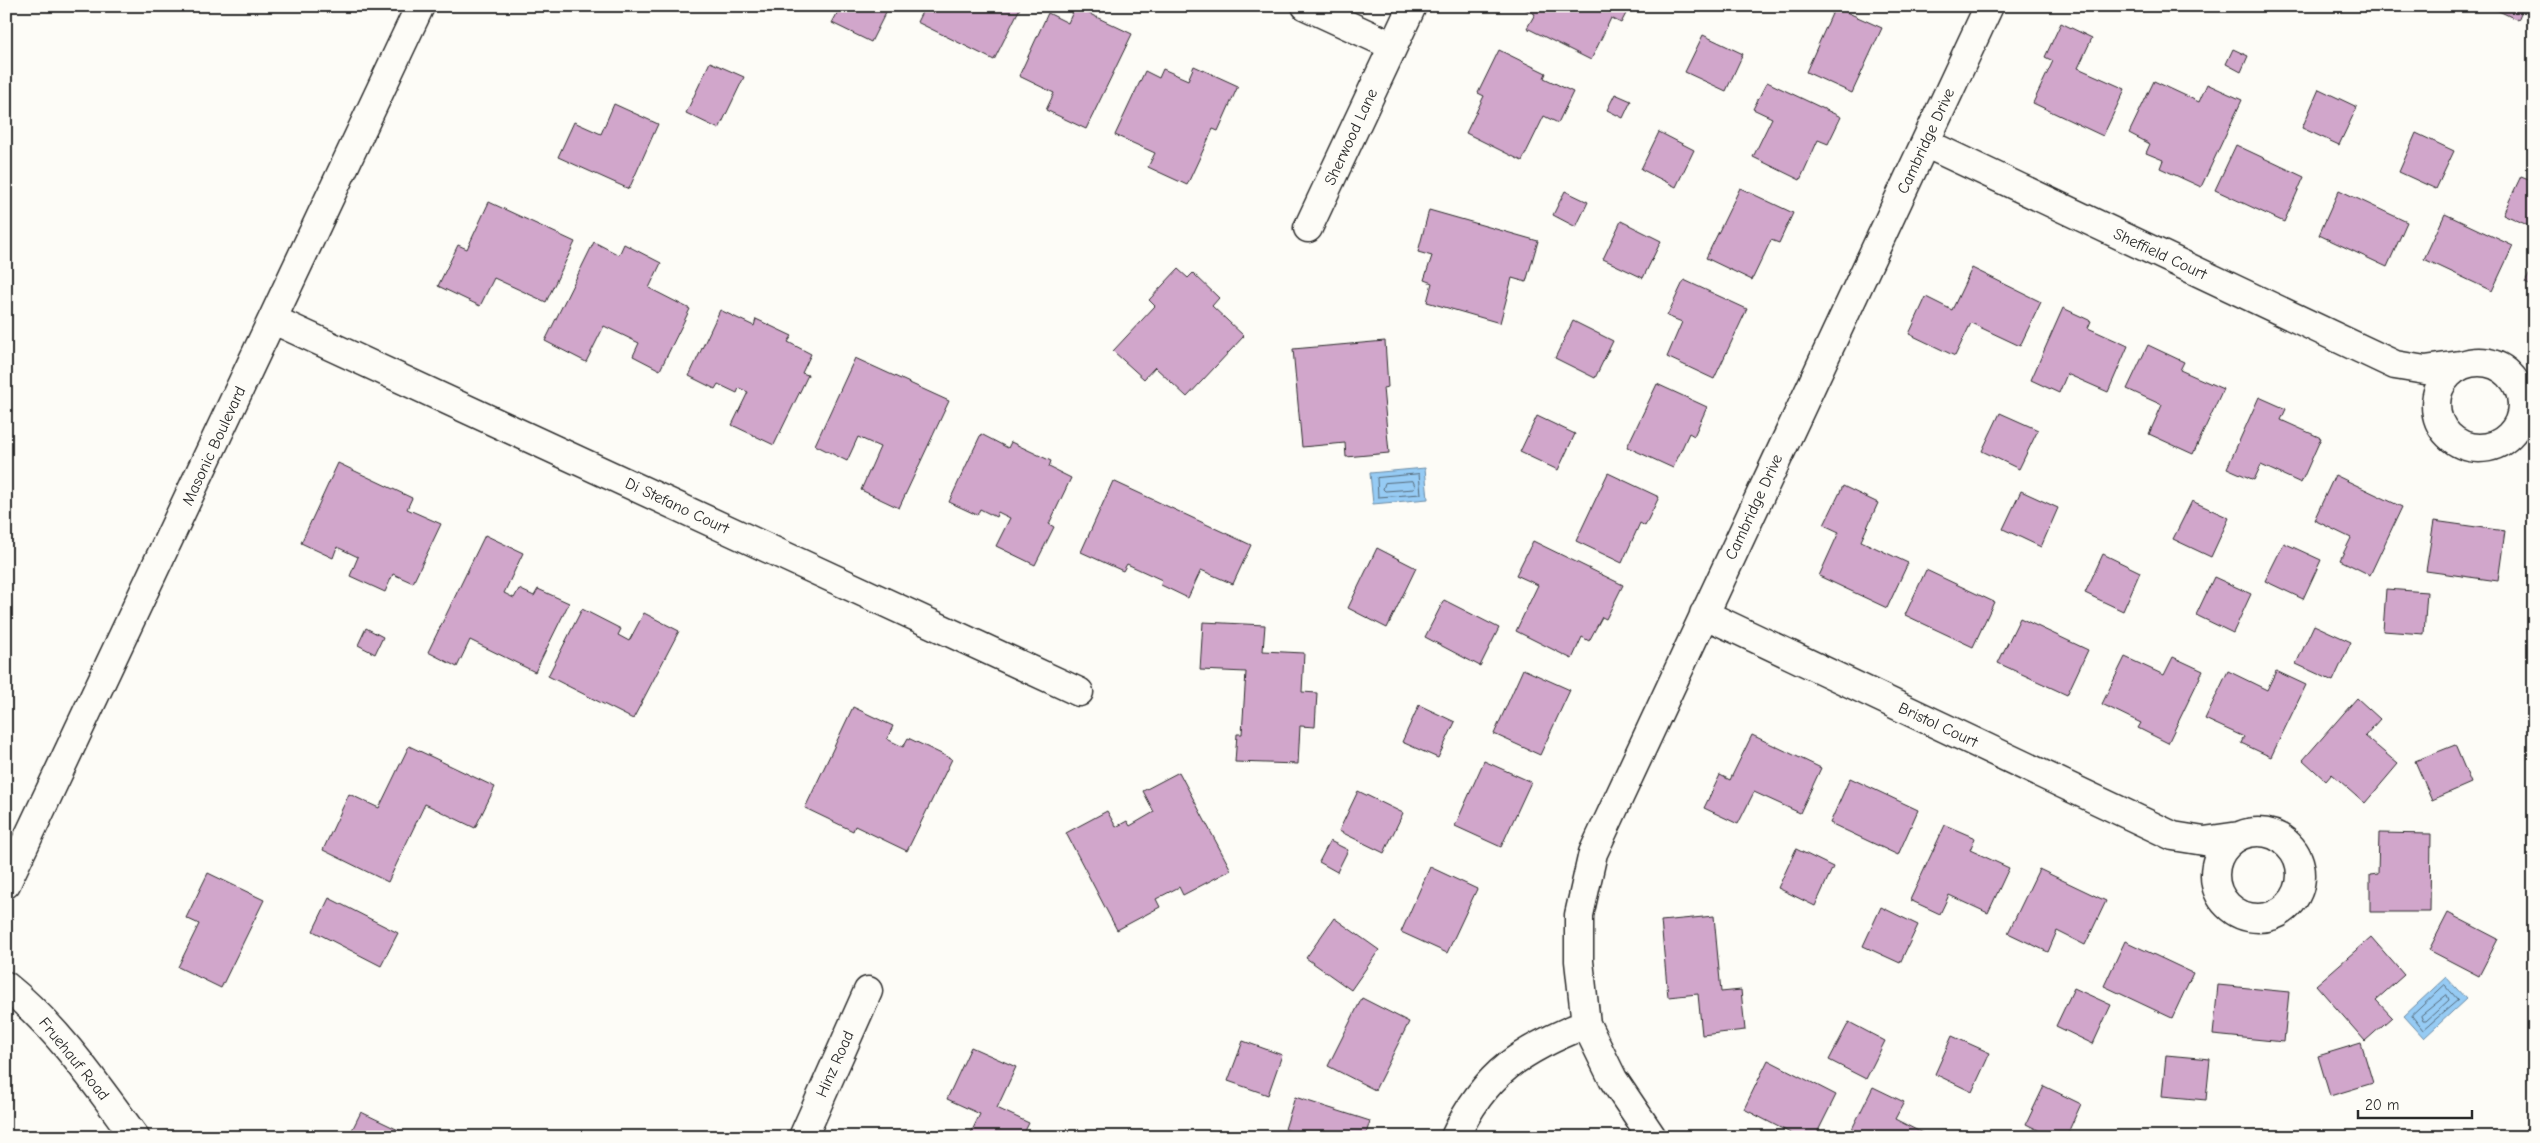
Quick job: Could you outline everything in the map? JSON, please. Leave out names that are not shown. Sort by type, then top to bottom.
[{"type":"street","name":"Masonic Boulevard","points":[[6,884],[274,320],[420,6]]},
{"type":"street","points":[[1306,6],[1393,46]]},
{"type":"street","name":"Sherwood Lane","points":[[1308,228],[1412,6]]},
{"type":"street","name":"Cambridge Drive","points":[[1652,1137],[1613,1079],[1586,1024],[1579,961],[1579,915],[1593,853],[1989,6]]},
{"type":"street","name":"Sheffield Court","points":[[1925,143],[2395,365],[2425,370],[2474,362],[2489,362],[2502,368],[2512,378],[2519,390],[2522,404],[2520,419],[2513,432],[2503,441],[2489,447],[2475,448],[2461,445],[2445,431],[2436,411],[2395,365]]},
{"type":"street","name":"Di Stefano Court","points":[[274,320],[1079,692]]},
{"type":"street","points":[[2436,411],[2436,398],[2441,385],[2449,373],[2460,365]]},
{"type":"street","name":"Bristol Court","points":[[1704,614],[2173,836],[2204,841],[2253,832],[2267,832],[2281,838],[2291,847],[2298,860],[2301,874],[2299,888],[2292,901],[2282,911],[2269,917],[2255,918],[2241,915],[2228,907],[2220,896],[2215,882],[2173,836]]},
{"type":"street","points":[[2215,882],[2215,868],[2219,855],[2228,844],[2239,836]]},
{"type":"street","name":"Fruehauf Road","points":[[6,986],[44,1021],[82,1065],[135,1137]]},
{"type":"street","name":"Hinz Road","points":[[803,1137],[868,991]]},
{"type":"street","points":[[1455,1137],[1471,1106],[1496,1075],[1524,1052],[1586,1024]]},
{"type":"water","points":[[1425,468],[1428,499],[1373,504],[1370,473]]},
{"type":"water","points":[[2446,977],[2466,999],[2424,1038],[2404,1016]]},
{"type":"building","points":[[841,6],[889,6],[871,42],[832,23]]},
{"type":"building","points":[[925,6],[1021,6],[994,60],[917,22]]},
{"type":"building","points":[[1527,6],[1630,6],[1621,23],[1611,18],[1591,60],[1527,28],[1535,14],[1525,9]]},
{"type":"building","points":[[2488,6],[2524,6],[2518,20]]},
{"type":"building","points":[[1075,7],[1132,34],[1086,129],[1046,110],[1054,93],[1019,76],[1048,13],[1068,23]]},
{"type":"building","points":[[1835,7],[1882,28],[1852,93],[1806,72]]},
{"type":"building","points":[[2061,23],[2092,38],[2078,68],[2125,89],[2103,136],[2033,103],[2053,61],[2045,57]]},
{"type":"building","points":[[1703,35],[1743,54],[1726,91],[1685,72]]},
{"type":"building","points":[[2233,49],[2248,56],[2241,72],[2226,64]]},
{"type":"building","points":[[1499,50],[1546,73],[1544,78],[1573,92],[1558,123],[1544,116],[1522,161],[1466,133],[1484,96],[1478,93]]},
{"type":"building","points":[[710,62],[744,77],[719,129],[686,113]]},
{"type":"building","points":[[1194,66],[1238,86],[1218,131],[1213,129],[1187,185],[1148,167],[1155,153],[1115,135],[1145,71],[1159,78],[1163,69],[1188,80]]},
{"type":"building","points":[[2154,81],[2199,102],[2207,84],[2242,100],[2201,187],[2160,168],[2163,160],[2146,153],[2150,144],[2129,133]]},
{"type":"building","points":[[1767,82],[1841,117],[1828,144],[1818,140],[1800,180],[1753,157],[1772,118],[1753,109]]},
{"type":"building","points":[[2319,89],[2357,107],[2339,145],[2302,128]]},
{"type":"building","points":[[1615,94],[1631,101],[1623,118],[1607,110]]},
{"type":"building","points":[[614,104],[658,124],[629,189],[558,157],[574,122],[601,134]]},
{"type":"building","points":[[1659,132],[1694,150],[1676,187],[1641,169]]},
{"type":"building","points":[[2416,133],[2454,151],[2436,189],[2399,172]]},
{"type":"building","points":[[2236,145],[2304,177],[2284,222],[2215,190]]},
{"type":"building","points":[[2521,176],[2534,181],[2534,228],[2503,214]]},
{"type":"building","points":[[1740,188],[1793,213],[1779,243],[1771,240],[1752,280],[1706,258]]},
{"type":"building","points":[[2339,190],[2407,222],[2387,267],[2319,235]]},
{"type":"building","points":[[1565,191],[1588,202],[1576,227],[1553,215]]},
{"type":"building","points":[[489,202],[575,242],[546,302],[494,278],[480,306],[438,286],[458,245],[467,249]]},
{"type":"building","points":[[1429,210],[1538,241],[1526,282],[1512,278],[1500,323],[1427,302],[1432,283],[1424,280],[1432,256],[1418,252]]},
{"type":"building","points":[[2445,214],[2513,246],[2492,291],[2424,259]]},
{"type":"building","points":[[1621,221],[1661,241],[1643,278],[1603,259]]},
{"type":"building","points":[[594,242],[619,255],[624,244],[661,263],[649,288],[690,309],[660,370],[633,356],[639,343],[604,326],[586,362],[545,341]]},
{"type":"building","points":[[2534,265],[2534,287],[2525,283]]},
{"type":"building","points":[[1972,268],[2041,302],[2020,346],[1971,323],[1955,356],[1909,334],[1926,297],[1952,310]]},
{"type":"building","points":[[1178,269],[1188,278],[1193,273],[1219,298],[1212,306],[1244,336],[1187,397],[1155,367],[1144,379],[1113,351],[1155,306],[1149,300]]},
{"type":"building","points":[[1684,280],[1747,309],[1714,379],[1667,357],[1682,322],[1667,316]]},
{"type":"building","points":[[2063,308],[2091,321],[2088,328],[2128,346],[2108,392],[2067,374],[2059,393],[2031,380]]},
{"type":"building","points":[[720,310],[754,326],[756,319],[792,336],[788,342],[811,354],[802,373],[808,375],[774,445],[732,425],[748,392],[739,388],[737,393],[718,384],[715,389],[689,376]]},
{"type":"building","points":[[1573,321],[1613,341],[1595,378],[1555,358]]},
{"type":"building","points":[[1385,341],[1388,387],[1383,388],[1389,453],[1346,457],[1345,443],[1302,447],[1293,349]]},
{"type":"building","points":[[2148,345],[2184,362],[2180,370],[2223,389],[2193,454],[2149,434],[2162,405],[2127,389]]},
{"type":"building","points":[[855,358],[949,401],[899,508],[861,490],[880,447],[858,437],[847,461],[815,445]]},
{"type":"building","points":[[1657,384],[1707,407],[1694,436],[1689,433],[1673,468],[1627,447]]},
{"type":"building","points":[[2259,397],[2286,409],[2281,420],[2321,438],[2301,483],[2261,465],[2254,480],[2227,468]]},
{"type":"building","points":[[2000,413],[2038,430],[2019,469],[1982,451]]},
{"type":"building","points":[[1537,416],[1575,434],[1558,470],[1520,452]]},
{"type":"building","points":[[981,434],[1008,448],[1011,442],[1051,461],[1049,467],[1071,478],[1049,524],[1054,527],[1035,565],[996,546],[1010,518],[998,512],[996,517],[980,509],[977,515],[949,502]]},
{"type":"building","points":[[338,463],[412,498],[407,509],[441,524],[413,583],[393,574],[385,592],[350,576],[358,557],[337,547],[333,558],[301,543]]},
{"type":"building","points":[[1608,473],[1659,497],[1645,526],[1640,523],[1622,563],[1576,541]]},
{"type":"building","points":[[2335,475],[2402,507],[2370,575],[2340,560],[2351,538],[2314,520]]},
{"type":"building","points":[[1113,481],[1251,545],[1233,584],[1201,570],[1188,598],[1161,585],[1162,580],[1127,564],[1123,571],[1081,552]]},
{"type":"building","points":[[1843,486],[1878,503],[1861,541],[1908,563],[1887,608],[1819,576],[1839,532],[1824,525]]},
{"type":"building","points":[[2021,491],[2058,508],[2041,547],[2003,529]]},
{"type":"building","points":[[2192,501],[2229,518],[2211,557],[2173,539]]},
{"type":"building","points":[[2434,521],[2505,531],[2498,581],[2426,571]]},
{"type":"building","points":[[485,535],[523,553],[504,593],[514,598],[519,589],[534,596],[538,589],[569,603],[535,672],[470,640],[457,667],[428,652]]},
{"type":"building","points":[[1533,541],[1623,585],[1606,619],[1602,617],[1589,641],[1582,637],[1572,659],[1516,631],[1538,585],[1516,575]]},
{"type":"building","points":[[2284,543],[2321,560],[2303,599],[2265,581]]},
{"type":"building","points":[[1377,548],[1416,568],[1387,628],[1348,608]]},
{"type":"building","points":[[2103,554],[2140,572],[2123,611],[2085,593]]},
{"type":"building","points":[[1926,570],[1994,602],[1973,647],[1905,615]]},
{"type":"building","points":[[2214,577],[2251,594],[2233,633],[2196,615]]},
{"type":"building","points":[[2386,589],[2427,592],[2424,634],[2383,631]]},
{"type":"building","points":[[1444,600],[1499,628],[1480,666],[1425,637]]},
{"type":"building","points":[[582,609],[621,629],[618,635],[629,641],[644,613],[679,631],[633,719],[548,676]]},
{"type":"building","points":[[2020,618],[2088,650],[2067,695],[1998,663]]},
{"type":"building","points":[[1203,622],[1265,625],[1263,651],[1304,653],[1302,692],[1317,693],[1315,727],[1300,726],[1298,764],[1235,762],[1237,734],[1242,734],[1246,672],[1200,670]]},
{"type":"building","points":[[2314,625],[2351,642],[2333,681],[2296,664]]},
{"type":"building","points":[[366,628],[383,637],[375,654],[358,645]]},
{"type":"building","points":[[2125,657],[2164,675],[2173,657],[2203,671],[2168,743],[2138,728],[2141,723],[2102,704]]},
{"type":"building","points":[[1523,669],[1570,690],[1540,755],[1494,734]]},
{"type":"building","points":[[2228,671],[2267,690],[2276,671],[2306,685],[2271,757],[2241,743],[2244,737],[2205,719]]},
{"type":"building","points":[[2357,698],[2380,719],[2365,736],[2398,764],[2365,803],[2332,774],[2326,781],[2303,760]]},
{"type":"building","points":[[1419,705],[1455,722],[1438,758],[1402,742]]},
{"type":"building","points":[[853,707],[893,726],[887,739],[903,747],[908,738],[952,759],[907,851],[855,826],[853,831],[805,808]]},
{"type":"building","points":[[1752,735],[1821,768],[1800,813],[1754,792],[1738,824],[1704,808],[1720,775],[1730,780]]},
{"type":"building","points":[[2455,745],[2471,783],[2432,800],[2415,761]]},
{"type":"building","points":[[409,746],[495,787],[475,828],[425,804],[388,882],[323,850],[349,794],[379,808]]},
{"type":"building","points":[[1484,761],[1531,782],[1501,847],[1455,826]]},
{"type":"building","points":[[1179,772],[1231,870],[1183,895],[1179,887],[1156,899],[1160,907],[1117,930],[1066,833],[1107,811],[1116,827],[1127,821],[1130,826],[1154,812],[1143,791]]},
{"type":"building","points":[[1850,778],[1918,810],[1898,855],[1830,823]]},
{"type":"building","points":[[1358,791],[1403,813],[1384,853],[1339,831]]},
{"type":"building","points":[[1945,825],[1975,838],[1970,850],[2009,868],[1988,913],[1949,895],[1940,914],[1910,900]]},
{"type":"building","points":[[2379,833],[2431,834],[2430,912],[2370,912],[2370,875],[2378,874]]},
{"type":"building","points":[[1330,841],[1348,850],[1337,872],[1319,862]]},
{"type":"building","points":[[1796,849],[1833,867],[1815,906],[1778,888]]},
{"type":"building","points":[[1430,867],[1477,889],[1447,953],[1401,932]]},
{"type":"building","points":[[2039,869],[2106,901],[2085,945],[2057,931],[2048,952],[2008,933]]},
{"type":"building","points":[[208,873],[264,900],[221,988],[178,967],[199,924],[186,918]]},
{"type":"building","points":[[329,898],[398,933],[381,966],[313,931]]},
{"type":"building","points":[[1881,907],[1918,925],[1900,963],[1863,946]]},
{"type":"building","points":[[2448,913],[2498,939],[2479,976],[2429,950]]},
{"type":"building","points":[[1714,916],[1721,992],[1741,990],[1745,1030],[1702,1035],[1698,994],[1668,997],[1661,921]]},
{"type":"building","points":[[1334,918],[1379,950],[1351,990],[1306,958]]},
{"type":"building","points":[[2371,937],[2404,975],[2376,1000],[2392,1017],[2365,1041],[2316,985]]},
{"type":"building","points":[[2125,941],[2193,973],[2172,1018],[2104,986]]},
{"type":"building","points":[[2218,985],[2289,992],[2284,1042],[2213,1035]]},
{"type":"building","points":[[2074,988],[2111,1005],[2093,1044],[2056,1026]]},
{"type":"building","points":[[1362,998],[1409,1022],[1375,1090],[1328,1066]]},
{"type":"building","points":[[1849,1022],[1885,1041],[1866,1079],[1829,1060]]},
{"type":"building","points":[[1952,1036],[1990,1053],[1972,1092],[1935,1074]]},
{"type":"building","points":[[1243,1041],[1282,1055],[1268,1095],[1228,1081]]},
{"type":"building","points":[[2361,1043],[2373,1083],[2330,1096],[2318,1056]]},
{"type":"building","points":[[971,1047],[1016,1067],[997,1108],[1029,1123],[1022,1137],[969,1137],[980,1114],[947,1099]]},
{"type":"building","points":[[2166,1055],[2210,1059],[2206,1100],[2162,1096]]},
{"type":"building","points":[[1768,1060],[1836,1095],[1815,1137],[1798,1137],[1744,1109]]},
{"type":"building","points":[[2044,1086],[2081,1104],[2066,1137],[2052,1137],[2026,1124]]},
{"type":"building","points":[[1873,1087],[1904,1102],[1895,1119],[1930,1137],[1848,1137]]},
{"type":"building","points":[[1295,1097],[1370,1121],[1365,1137],[1298,1137],[1299,1134],[1285,1129]]},
{"type":"building","points":[[361,1112],[413,1137],[349,1136]]}]
